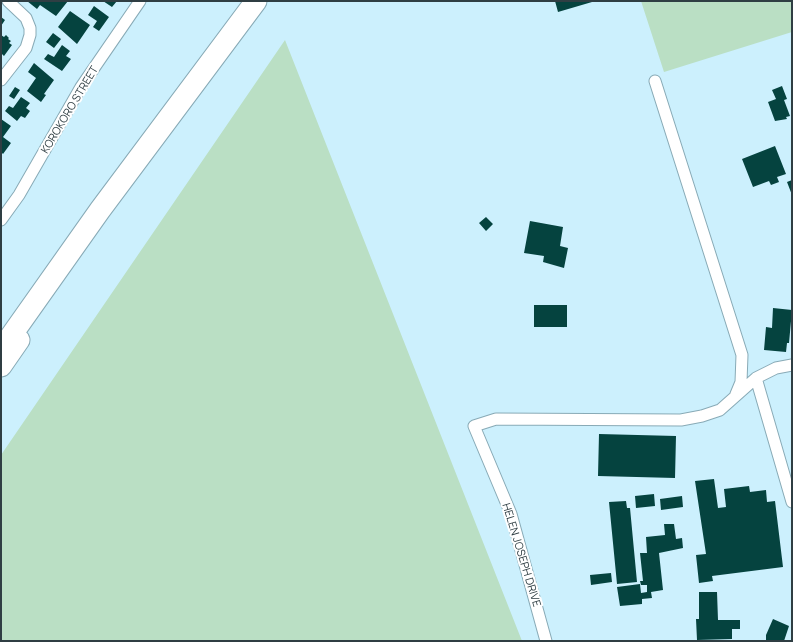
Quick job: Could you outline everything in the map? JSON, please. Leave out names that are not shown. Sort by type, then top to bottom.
[{"type":"highway","points":[[1,350],[100,210],[256,1]]},
{"type":"highway","points":[[1,330],[162,114],[196,73],[216,55]]},
{"type":"highway","points":[[1,366],[72,260],[100,210]]},
{"type":"street","points":[[1,80],[26,48],[30,35],[30,28],[26,18],[8,1]]},
{"type":"street","name":"KOROKORO STREET","points":[[1,220],[19,195],[81,87],[140,1]]},
{"type":"street","points":[[655,82],[742,355],[741,382],[733,400]]},
{"type":"street","points":[[733,400],[756,378],[776,368],[792,365]]},
{"type":"street","points":[[756,378],[792,502]]},
{"type":"street","name":"HELEN JOSEPH DRIVE","points":[[546,641],[511,514],[474,426],[496,419],[522,418],[681,420],[702,416],[720,410],[733,400]]},
{"type":"green space","points":[[641,1],[792,1],[792,32],[664,72]]},
{"type":"green space","points":[[285,40],[522,641],[1,641],[1,455]]},
{"type":"building","points":[[27,1],[68,1],[56,16],[40,5],[37,9]]},
{"type":"building","points":[[103,1],[117,1],[112,7]]},
{"type":"building","points":[[555,1],[591,1],[592,2],[558,12]]},
{"type":"building","points":[[94,6],[109,17],[99,31],[93,27],[97,21],[88,15]]},
{"type":"building","points":[[70,11],[90,25],[77,44],[58,27]]},
{"type":"building","points":[[1,17],[5,20],[1,26]]},
{"type":"building","points":[[53,33],[61,39],[54,48],[46,42]]},
{"type":"building","points":[[1,35],[4,37],[6,35],[11,41],[9,43],[12,45],[4,56],[1,53]]},
{"type":"building","points":[[62,45],[70,51],[66,56],[71,59],[62,71],[44,59],[48,54],[54,57]]},
{"type":"building","points":[[34,63],[54,80],[44,94],[46,95],[41,102],[27,91],[36,78],[28,72]]},
{"type":"building","points":[[782,86],[787,99],[784,100],[790,116],[786,117],[787,119],[775,121],[768,102],[776,99],[772,90]]},
{"type":"building","points":[[15,87],[20,90],[14,99],[9,96]]},
{"type":"building","points":[[21,97],[30,103],[26,108],[30,111],[25,118],[21,116],[17,121],[5,111],[9,106],[13,108]]},
{"type":"building","points":[[1,119],[11,126],[3,137],[11,143],[3,154],[1,152]]},
{"type":"building","points":[[775,146],[786,174],[777,177],[779,182],[771,185],[769,181],[753,187],[742,159]]},
{"type":"building","points":[[792,180],[792,195],[787,182]]},
{"type":"building","points":[[486,217],[493,224],[486,231],[479,223]]},
{"type":"building","points":[[530,221],[563,227],[560,246],[568,248],[564,268],[543,262],[544,256],[524,253]]},
{"type":"building","points":[[534,305],[567,305],[567,327],[534,327]]},
{"type":"building","points":[[773,308],[792,310],[789,343],[787,343],[786,352],[764,350],[766,327],[772,328]]},
{"type":"building","points":[[599,434],[676,436],[675,478],[598,476]]},
{"type":"building","points":[[714,479],[718,508],[726,507],[724,489],[749,486],[750,492],[766,490],[767,502],[775,501],[783,567],[712,576],[713,581],[699,583],[696,555],[706,554],[695,481]]},
{"type":"building","points":[[654,494],[655,506],[636,508],[635,496]]},
{"type":"building","points":[[682,496],[683,507],[661,510],[660,499]]},
{"type":"building","points":[[626,501],[627,508],[630,508],[637,582],[617,584],[609,502]]},
{"type":"building","points":[[664,524],[674,524],[676,539],[682,538],[683,548],[659,553],[663,590],[651,592],[652,598],[642,599],[642,604],[620,606],[617,587],[640,584],[641,593],[647,592],[647,585],[641,585],[640,581],[643,581],[640,553],[647,553],[646,537],[665,535]]},
{"type":"building","points":[[611,573],[612,582],[591,585],[590,575]]},
{"type":"building","points":[[699,592],[717,592],[718,620],[740,620],[740,629],[732,629],[732,639],[697,640],[696,619],[699,619]]},
{"type":"building","points":[[773,619],[789,626],[784,641],[766,641],[766,635]]}]
